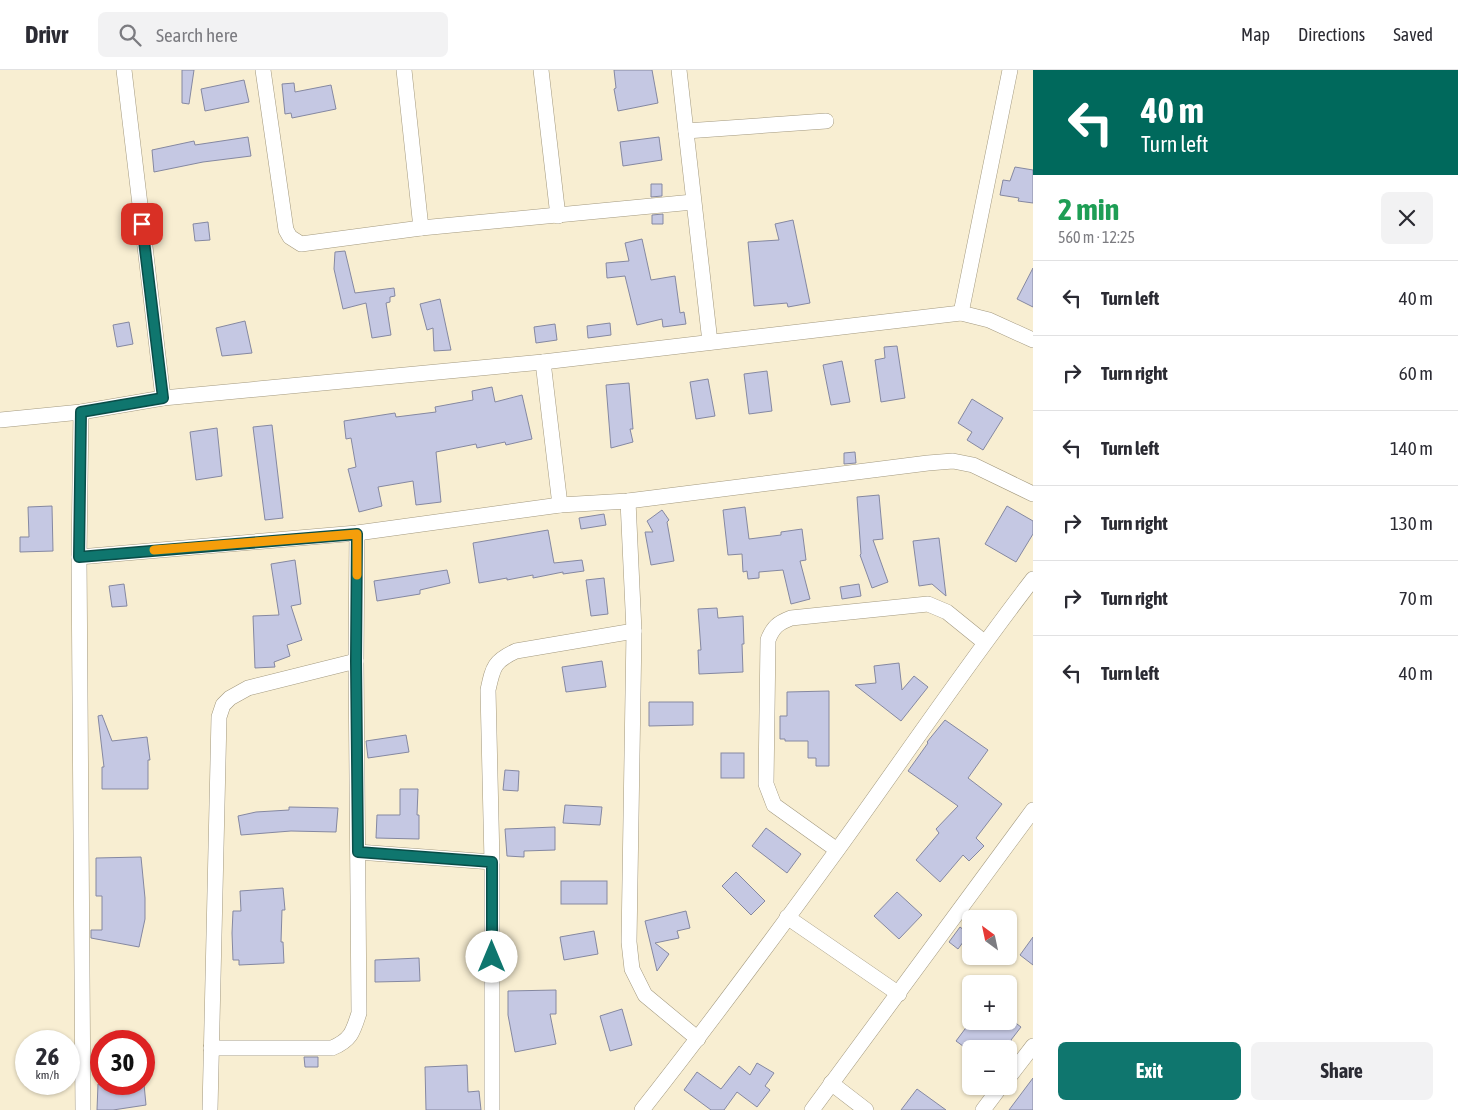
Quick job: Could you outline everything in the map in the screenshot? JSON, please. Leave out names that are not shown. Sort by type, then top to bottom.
[{"type":"street","points":[[124,70],[163,398]]},
{"type":"street","points":[[263,70],[286,230],[290,238],[301,244],[421,228],[693,202]]},
{"type":"street","points":[[404,70],[421,228]]},
{"type":"street","points":[[541,70],[558,216]]},
{"type":"street","points":[[678,70],[710,342]]},
{"type":"street","points":[[961,313],[1010,70]]},
{"type":"street","points":[[686,132],[826,121]]},
{"type":"street","points":[[0,420],[81,412],[163,398],[543,362],[961,313],[990,320],[1033,340]]},
{"type":"street","points":[[543,362],[560,505]]},
{"type":"street","points":[[81,412],[79,557],[83,1110]]},
{"type":"street","points":[[79,557],[357,534],[560,505],[628,501],[953,461],[973,465],[1033,494]]},
{"type":"street","points":[[628,501],[634,631],[629,942],[632,969],[645,995],[698,1039]]},
{"type":"street","points":[[211,1048],[332,1048],[346,1042],[354,1030],[359,1013],[356,661],[357,534]]},
{"type":"street","points":[[642,1110],[698,1039],[837,850],[984,642],[1033,579]]},
{"type":"street","points":[[837,850],[774,805],[766,784],[768,640],[772,631],[778,623],[791,618],[928,604],[947,612],[984,642]]},
{"type":"street","points":[[492,1110],[492,862],[488,690],[492,672],[501,658],[516,651],[634,631]]},
{"type":"street","points":[[210,1110],[218,716],[223,705],[230,698],[248,688],[356,661]]},
{"type":"street","points":[[812,1110],[1033,810]]},
{"type":"street","points":[[358,852],[492,862]]},
{"type":"street","points":[[787,917],[899,994]]},
{"type":"street","points":[[1017,1068],[1031,1051]]},
{"type":"street","points":[[831,1084],[866,1110]]},
{"type":"street","points":[[982,1110],[994,1095]]},
{"type":"building","points":[[182,70],[194,70],[189,104],[182,103]]},
{"type":"building","points":[[614,70],[652,70],[658,103],[618,111],[614,89],[616,88]]},
{"type":"building","points":[[244,80],[249,102],[205,111],[201,89]]},
{"type":"building","points":[[294,83],[295,92],[331,85],[336,109],[292,118],[291,113],[285,114],[282,84]]},
{"type":"building","points":[[248,137],[251,156],[203,162],[154,172],[152,150],[194,141],[195,145]]},
{"type":"building","points":[[659,137],[662,160],[623,166],[620,142]]},
{"type":"building","points":[[1015,167],[1033,170],[1033,203],[1018,201],[1019,198],[1000,195],[1003,180],[1010,181]]},
{"type":"building","points":[[651,184],[662,184],[662,196],[651,197]]},
{"type":"building","points":[[663,214],[663,224],[652,224],[652,215]]},
{"type":"building","points":[[793,220],[810,303],[788,307],[787,303],[754,306],[748,242],[779,240],[775,224]]},
{"type":"building","points":[[208,222],[210,240],[195,241],[193,224]]},
{"type":"building","points":[[642,239],[651,280],[675,276],[680,313],[684,312],[686,324],[663,327],[662,319],[637,325],[625,276],[607,278],[606,263],[629,261],[625,243]]},
{"type":"building","points":[[345,251],[355,293],[394,288],[395,296],[390,297],[390,302],[386,303],[391,335],[372,338],[366,303],[343,309],[334,269],[335,252]]},
{"type":"building","points":[[1033,268],[1033,307],[1017,299]]},
{"type":"building","points":[[440,299],[451,350],[434,351],[433,328],[427,330],[420,304]]},
{"type":"building","points":[[245,321],[252,353],[222,356],[216,328]]},
{"type":"building","points":[[129,322],[133,344],[117,347],[113,325]]},
{"type":"building","points":[[610,323],[611,335],[588,338],[587,326]]},
{"type":"building","points":[[555,324],[557,340],[536,343],[534,327]]},
{"type":"building","points":[[897,346],[905,398],[881,402],[875,360],[885,358],[884,347]]},
{"type":"building","points":[[842,361],[850,402],[831,405],[823,365]]},
{"type":"building","points":[[767,371],[772,411],[749,414],[744,374]]},
{"type":"building","points":[[708,379],[715,416],[696,419],[690,382]]},
{"type":"building","points":[[629,383],[633,429],[630,429],[633,442],[611,448],[606,385]]},
{"type":"building","points":[[492,387],[495,402],[522,395],[532,439],[506,445],[505,442],[477,448],[476,444],[436,452],[441,502],[416,505],[413,481],[378,487],[382,506],[359,512],[348,469],[356,467],[351,438],[346,439],[344,421],[395,413],[396,417],[436,412],[435,407],[473,400],[472,391]]},
{"type":"building","points":[[972,399],[1003,418],[983,450],[967,440],[972,432],[958,423]]},
{"type":"building","points":[[272,425],[283,518],[265,520],[253,427]]},
{"type":"building","points":[[217,428],[222,476],[196,480],[190,432]]},
{"type":"building","points":[[855,452],[856,463],[844,464],[844,453]]},
{"type":"building","points":[[879,495],[883,539],[873,540],[888,582],[872,588],[860,555],[857,497]]},
{"type":"building","points":[[52,506],[53,551],[20,552],[20,537],[29,537],[28,507]]},
{"type":"building","points":[[1007,506],[1033,521],[1033,534],[1016,562],[985,544]]},
{"type":"building","points":[[745,507],[749,539],[781,535],[781,532],[802,529],[806,560],[800,561],[810,599],[791,604],[783,570],[759,572],[759,578],[748,579],[747,571],[743,572],[742,554],[728,555],[723,510]]},
{"type":"building","points":[[662,510],[669,520],[667,522],[674,561],[651,565],[645,532],[653,532],[647,521]]},
{"type":"building","points":[[604,514],[606,525],[581,529],[579,518]]},
{"type":"building","points":[[548,530],[554,563],[582,560],[584,571],[563,574],[563,572],[533,578],[533,575],[479,583],[473,543]]},
{"type":"building","points":[[939,538],[946,596],[932,584],[919,586],[913,541]]},
{"type":"building","points":[[295,560],[301,604],[291,606],[302,640],[287,645],[290,656],[274,662],[275,667],[255,668],[253,616],[279,615],[271,564]]},
{"type":"building","points":[[447,570],[450,583],[420,590],[420,594],[377,601],[374,581]]},
{"type":"building","points":[[604,578],[608,614],[591,616],[586,580]]},
{"type":"building","points":[[124,584],[127,606],[112,607],[109,586]]},
{"type":"building","points":[[859,584],[861,596],[842,599],[840,587]]},
{"type":"building","points":[[717,608],[718,618],[743,616],[743,672],[699,674],[698,650],[701,650],[698,609]]},
{"type":"building","points":[[602,661],[606,687],[566,692],[562,667]]},
{"type":"building","points":[[899,663],[902,690],[914,676],[928,687],[901,721],[855,685],[876,683],[874,666]]},
{"type":"building","points":[[829,691],[829,766],[816,766],[816,758],[808,758],[808,741],[785,741],[785,739],[780,739],[780,716],[787,716],[787,692]]},
{"type":"building","points":[[649,702],[693,702],[693,725],[649,726]]},
{"type":"building","points":[[102,715],[112,741],[147,737],[150,760],[148,760],[148,789],[102,789],[102,767],[104,767],[98,716]]},
{"type":"building","points":[[945,720],[988,750],[968,778],[1002,804],[976,838],[984,846],[969,861],[963,855],[940,882],[916,860],[939,833],[936,829],[958,806],[908,771],[927,742]]},
{"type":"building","points":[[406,735],[409,752],[368,758],[366,741]]},
{"type":"building","points":[[721,753],[744,753],[744,778],[721,778]]},
{"type":"building","points":[[505,770],[519,771],[518,791],[503,790]]},
{"type":"building","points":[[400,789],[418,789],[417,815],[419,815],[419,839],[376,838],[377,815],[400,815]]},
{"type":"building","points":[[565,805],[602,807],[600,825],[563,823]]},
{"type":"building","points":[[289,807],[338,808],[336,832],[291,831],[241,835],[238,816],[256,812],[289,810]]},
{"type":"building","points":[[555,827],[555,850],[524,851],[524,857],[507,856],[505,829]]},
{"type":"building","points":[[766,828],[801,854],[787,873],[752,846]]},
{"type":"building","points":[[141,857],[145,919],[139,947],[91,938],[91,930],[102,930],[102,896],[96,896],[96,858]]},
{"type":"building","points":[[736,872],[765,901],[751,915],[722,886]]},
{"type":"building","points":[[561,881],[607,881],[607,904],[561,904]]},
{"type":"building","points":[[283,888],[285,910],[282,910],[281,942],[283,942],[284,963],[239,965],[239,960],[233,960],[232,933],[233,911],[241,911],[240,891]]},
{"type":"building","points":[[897,892],[922,915],[899,939],[874,916]]},
{"type":"building","points":[[686,911],[690,928],[677,931],[679,938],[655,943],[669,954],[657,971],[645,921]]},
{"type":"building","points":[[960,927],[962,929],[962,944],[958,949],[949,942]]},
{"type":"building","points":[[594,931],[598,954],[564,960],[560,937]]},
{"type":"building","points":[[1033,937],[1033,965],[1020,955]]},
{"type":"building","points":[[419,958],[420,981],[375,982],[375,960]]},
{"type":"building","points":[[556,990],[556,1014],[550,1014],[556,1044],[515,1052],[508,1015],[508,991]]},
{"type":"building","points":[[622,1009],[632,1045],[610,1051],[600,1016]]},
{"type":"building","points":[[1017,1024],[1021,1027],[1011,1040],[962,1040],[962,1045],[956,1041],[964,1030],[1017,1030]]},
{"type":"building","points":[[304,1057],[318,1057],[318,1067],[305,1067]]},
{"type":"building","points":[[757,1063],[774,1073],[765,1086],[770,1090],[757,1107],[737,1092],[724,1110],[711,1110],[684,1090],[697,1072],[721,1089],[739,1066],[750,1075]]},
{"type":"building","points":[[467,1065],[468,1092],[479,1091],[481,1110],[426,1110],[425,1067]]},
{"type":"building","points":[[1033,1078],[1033,1110],[1009,1110]]},
{"type":"building","points":[[917,1089],[946,1110],[901,1110]]},
{"type":"building","points":[[98,1095],[145,1095],[146,1105],[113,1110],[97,1110]]},
{"type":"slow traffic","points":[[154,550],[357,534],[357,575]]},
{"type":"route","points":[[142,224],[163,398],[81,412],[79,557],[357,534],[358,852],[492,862],[492,957]]}]
